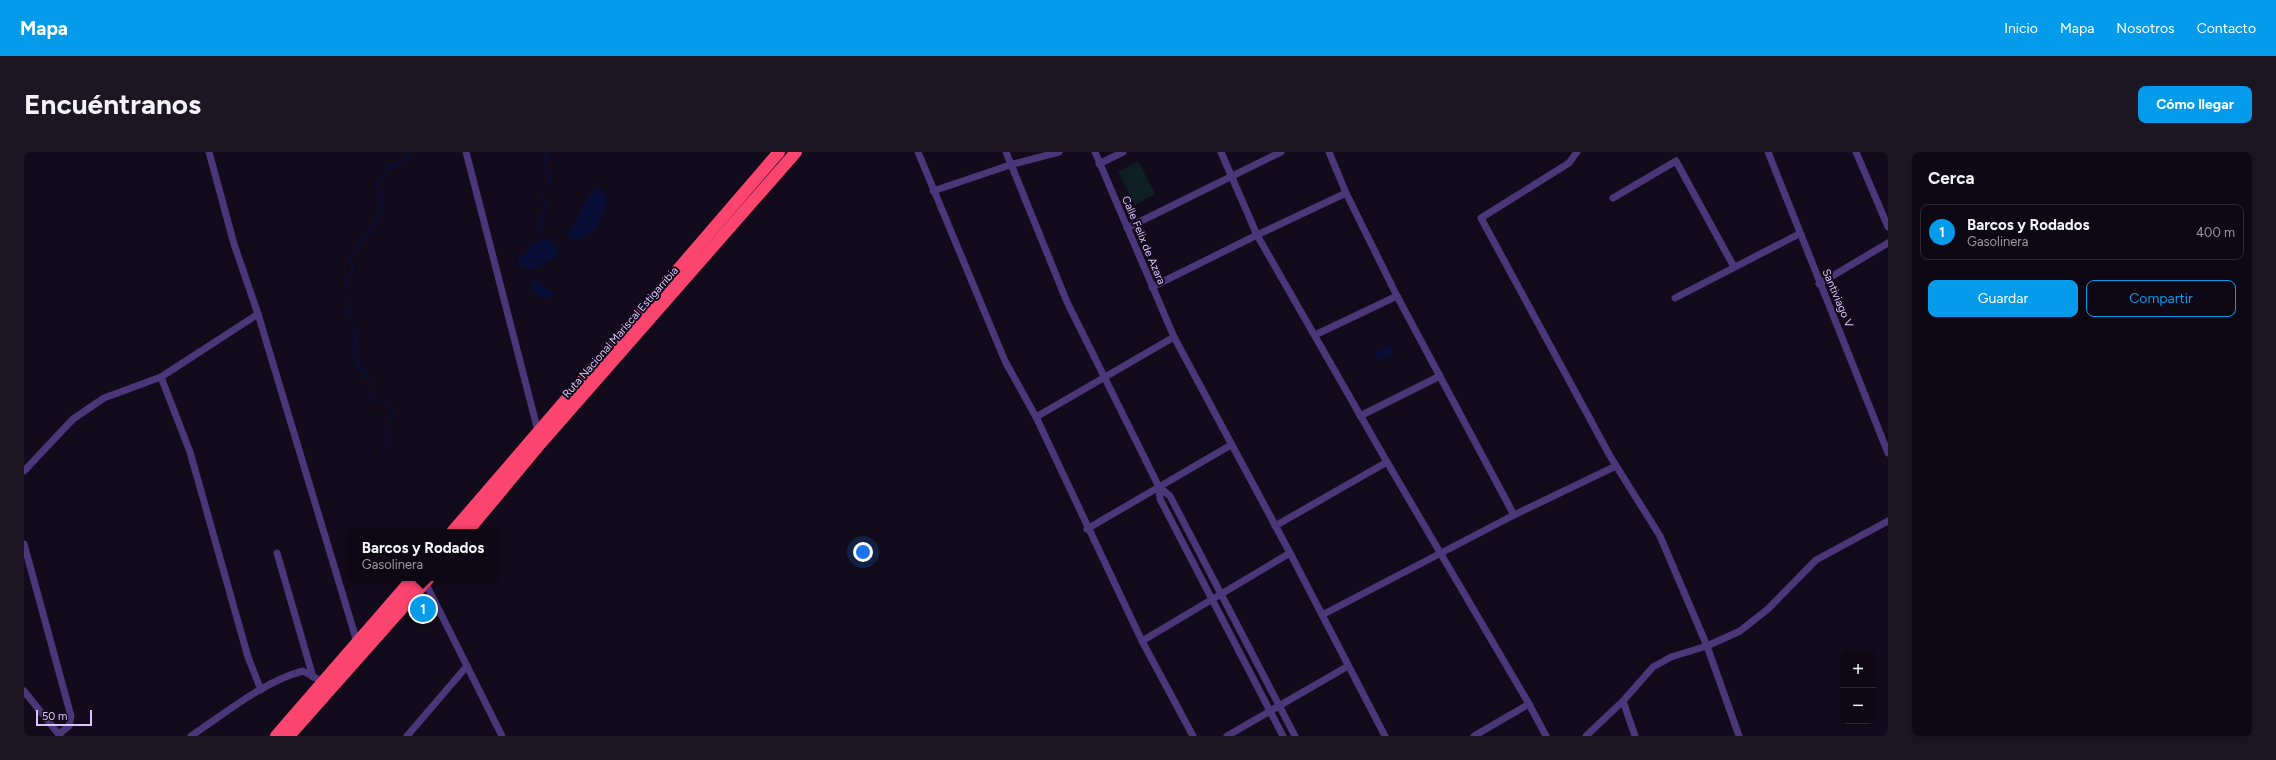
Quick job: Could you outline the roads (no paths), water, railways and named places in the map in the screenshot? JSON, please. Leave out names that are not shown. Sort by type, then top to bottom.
[{"type":"highway","name":"Ruta Nacional Mariscal Estigarribia","points":[[455,529],[779,152]]},
{"type":"highway","name":"Ruta Nacional Mariscal Estigarribia","points":[[469,529],[541,443],[796,152]]},
{"type":"highway","points":[[276,736],[318,680],[357,642],[410,581]]},
{"type":"highway","points":[[289,736],[424,581]]},
{"type":"street","points":[[209,152],[234,244],[258,314],[357,642]]},
{"type":"street","points":[[466,152],[538,431]]},
{"type":"street","points":[[918,152],[1005,361],[1036,417],[1087,529],[1142,641],[1193,736]]},
{"type":"street","points":[[1006,152],[1067,302],[1159,487],[1160,499],[1283,736]]},
{"type":"street","points":[[933,191],[1010,165],[1059,152]]},
{"type":"street","name":"Calle Felix de Azara","points":[[1095,152],[1174,337],[1290,553],[1385,736]]},
{"type":"street","points":[[1099,164],[1122,152]]},
{"type":"street","points":[[1221,152],[1230,176],[1257,234],[1360,416],[1529,704],[1546,736]]},
{"type":"street","points":[[1127,228],[1281,152]]},
{"type":"street","points":[[1329,152],[1346,193],[1396,296],[1514,515]]},
{"type":"street","points":[[1576,152],[1569,163],[1481,218],[1616,466],[1660,536],[1706,646],[1739,736]]},
{"type":"street","name":"Santiviago V","points":[[1768,152],[1799,234],[1888,453]]},
{"type":"street","points":[[1856,152],[1888,227]]},
{"type":"street","points":[[1613,198],[1676,161],[1734,267]]},
{"type":"street","points":[[1152,287],[1257,234],[1346,193]]},
{"type":"street","points":[[1675,298],[1799,234]]},
{"type":"street","points":[[1820,284],[1888,244]]},
{"type":"street","points":[[1315,335],[1396,296]]},
{"type":"street","points":[[24,471],[73,419],[85,410],[104,398],[161,377],[258,314]]},
{"type":"street","points":[[1036,417],[1104,376],[1174,337]]},
{"type":"street","points":[[1360,416],[1440,376]]},
{"type":"street","points":[[161,377],[190,452],[248,657],[261,690]]},
{"type":"street","points":[[1087,529],[1231,445]]},
{"type":"street","points":[[1275,526],[1387,462]]},
{"type":"street","points":[[1322,615],[1514,515],[1616,466]]},
{"type":"street","points":[[1159,487],[1170,496],[1295,736]]},
{"type":"street","points":[[1586,736],[1623,701],[1653,667],[1671,657],[1706,646],[1740,631],[1752,622],[1816,560],[1888,521]]},
{"type":"street","points":[[24,544],[71,716],[69,726],[59,735],[24,691]]},
{"type":"street","points":[[277,553],[318,680]]},
{"type":"street","points":[[1142,641],[1290,553]]},
{"type":"street","points":[[427,581],[502,736]]},
{"type":"street","points":[[407,736],[467,666]]},
{"type":"street","points":[[1227,736],[1348,666]]},
{"type":"street","points":[[191,736],[261,690],[288,675],[303,671],[318,680]]},
{"type":"street","points":[[1623,701],[1635,736]]},
{"type":"street","points":[[1474,736],[1529,704]]},
{"type":"place","name":"Barcos y Rodados","points":[[423,609]]}]
